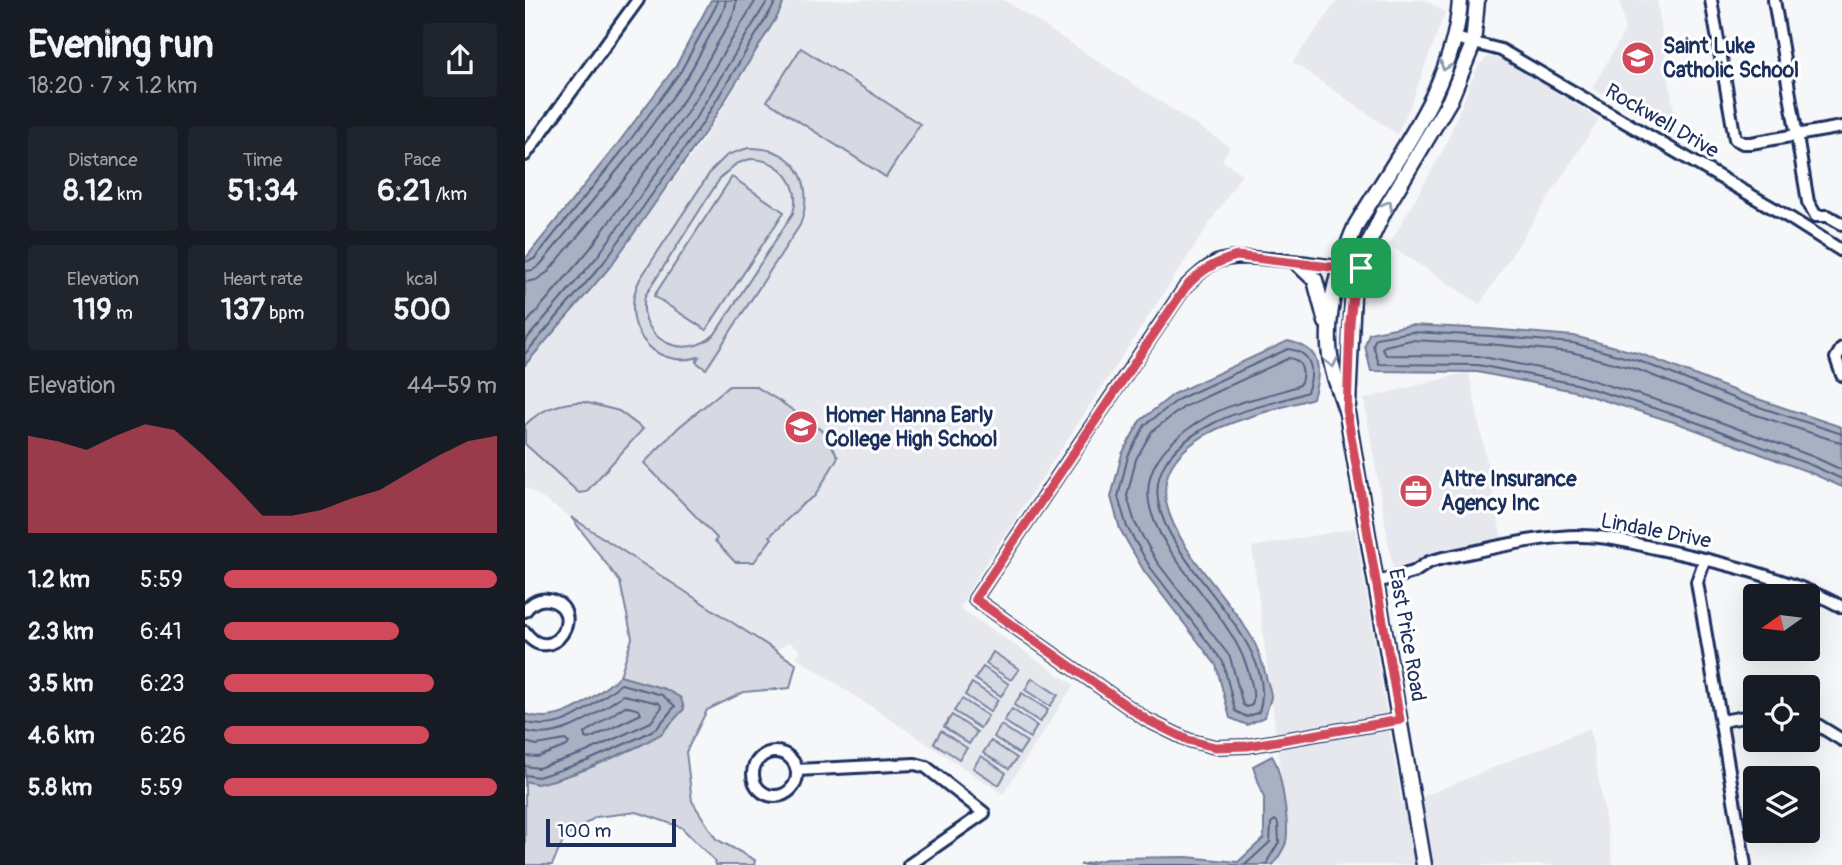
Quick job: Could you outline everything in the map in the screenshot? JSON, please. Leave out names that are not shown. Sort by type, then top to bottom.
[{"type":"main road","name":"East Price Road","points":[[1423,865],[1347,413],[1333,373],[1329,334],[1339,268],[1356,225],[1431,99],[1455,38],[1460,0]]},
{"type":"main road","name":"East Price Road","points":[[1347,413],[1351,313],[1364,253],[1384,211],[1450,100],[1473,44],[1477,0]]},
{"type":"main road","points":[[1297,263],[1315,279],[1329,334]]},
{"type":"street","points":[[526,151],[638,0]]},
{"type":"street","points":[[1710,0],[1735,139],[1743,144],[1842,127]]},
{"type":"street","points":[[1774,0],[1800,155],[1808,164],[1816,216],[1808,229]]},
{"type":"street","name":"Rockwell Drive","points":[[1455,38],[1501,50],[1842,251]]},
{"type":"street","points":[[1816,216],[1828,216],[1842,224]]},
{"type":"street","points":[[1361,268],[1339,268],[1237,256],[1216,262],[1198,273],[1185,288],[975,599],[1147,720],[1188,740],[1215,747],[1247,746],[1400,720]]},
{"type":"street","points":[[1842,348],[1836,358],[1842,375]]},
{"type":"street","name":"Lindale Drive","points":[[1376,582],[1414,572],[1429,562],[1443,558],[1578,536],[1604,537],[1705,559],[1818,594],[1842,607]]},
{"type":"street","points":[[1705,559],[1697,582],[1745,865]]},
{"type":"street","points":[[525,632],[534,642],[548,644],[561,637],[567,623],[563,609],[558,604],[543,599],[526,605]]},
{"type":"street","points":[[1722,721],[1743,717]]},
{"type":"street","points":[[1820,726],[1842,740]]},
{"type":"street","points":[[771,752],[785,754],[797,770],[794,785],[789,791],[775,796],[761,790],[754,778],[759,759],[771,752]]},
{"type":"street","points":[[797,770],[915,764],[926,766],[983,813],[909,865]]},
{"type":"shaded area","name":"Homer Hanna Early College High School","points":[[788,0],[1004,0],[1230,147],[1222,160],[1242,174],[973,583],[960,608],[1074,685],[1003,794],[796,657],[801,651],[789,642],[775,651],[525,487],[525,367],[623,249],[704,139]]},
{"type":"shaded area","points":[[1338,0],[1425,0],[1445,12],[1410,107],[1397,134],[1293,62]]},
{"type":"shaded area","name":"Saint Luke Catholic School","points":[[1620,0],[1657,0],[1678,138],[1592,88],[1625,31]]},
{"type":"shaded area","points":[[801,48],[920,124],[886,177],[767,101]]},
{"type":"shaded area","points":[[1488,57],[1504,60],[1599,119],[1480,304],[1389,245],[1445,147],[1471,81],[1480,64]]},
{"type":"shaded area","points":[[748,148],[765,149],[790,161],[803,182],[804,210],[800,225],[706,369],[696,362],[699,357],[666,357],[653,350],[636,326],[634,295],[640,279],[711,171],[727,155]],"holes":[[[750,159],[761,160],[779,168],[791,183],[795,202],[793,213],[715,334],[690,346],[665,342],[655,335],[648,324],[644,311],[645,296],[721,177],[736,164]]]},
{"type":"shaded area","points":[[732,177],[784,212],[706,330],[654,296]]},
{"type":"shaded area","points":[[1469,372],[1502,540],[1393,569],[1364,399]]},
{"type":"shaded area","points":[[729,386],[755,386],[781,402],[825,433],[838,457],[815,496],[770,536],[772,538],[754,562],[735,562],[715,541],[717,538],[644,463],[679,427]]},
{"type":"shaded area","points":[[584,402],[619,411],[643,429],[586,492],[579,493],[525,444],[525,425],[552,408]]},
{"type":"shaded area","points":[[571,517],[796,664],[790,688],[744,692],[707,710],[686,752],[692,801],[716,839],[755,860],[754,865],[715,865],[714,860],[681,827],[637,812],[596,817],[565,837],[552,865],[525,865],[525,781],[537,782],[567,776],[641,745],[632,681],[620,676],[632,638],[620,582]]},
{"type":"shaded area","points":[[1355,528],[1402,805],[1590,728],[1613,865],[1273,865],[1286,844],[1285,805],[1252,547]]},
{"type":"shaded area","points":[[993,652],[1019,669],[1011,680],[986,664]]},
{"type":"shaded area","points":[[983,667],[1009,684],[1001,696],[975,679]]},
{"type":"shaded area","points":[[1032,678],[1058,695],[1050,706],[1025,690]]},
{"type":"shaded area","points":[[972,683],[998,700],[990,712],[965,695]]},
{"type":"shaded area","points":[[1022,693],[1048,710],[1040,722],[1014,705]]},
{"type":"shaded area","points":[[962,699],[988,716],[980,728],[954,711]]},
{"type":"shaded area","points":[[1012,709],[1037,726],[1030,738],[1004,721]]},
{"type":"shaded area","points":[[952,715],[977,732],[969,744],[944,727]]},
{"type":"shaded area","points":[[1001,725],[1027,742],[1019,754],[994,737]]},
{"type":"shaded area","points":[[941,731],[967,748],[959,759],[934,743]]},
{"type":"shaded area","points":[[991,741],[1017,758],[1009,769],[983,753]]},
{"type":"shaded area","points":[[981,756],[1006,773],[999,785],[973,768]]},
{"type":"water","points":[[711,0],[785,0],[708,128],[610,267],[525,365],[525,259],[676,66]]},
{"type":"water","points":[[1410,325],[1574,336],[1641,354],[1740,393],[1841,427],[1842,487],[1680,424],[1574,391],[1477,372],[1371,371],[1365,346],[1369,333]]},
{"type":"water","points":[[1288,341],[1308,349],[1317,361],[1318,378],[1313,398],[1217,429],[1184,450],[1168,474],[1166,499],[1174,525],[1189,551],[1249,633],[1262,663],[1271,697],[1265,717],[1247,725],[1230,718],[1216,665],[1144,571],[1120,529],[1111,497],[1122,454],[1140,421],[1175,393]]},
{"type":"water","points":[[620,676],[665,689],[681,698],[684,709],[661,734],[641,745],[554,780],[537,784],[525,781],[525,714],[538,717],[564,713],[588,701]]},
{"type":"water","points":[[1272,756],[1282,786],[1287,827],[1285,845],[1273,865],[1080,865],[1111,858],[1187,857],[1238,862],[1264,838],[1264,798],[1253,766]]},
{"type":"place","name":"Saint Luke Catholic School","points":[[1638,58]]},
{"type":"place","name":"Homer Hanna Early College High School","points":[[801,427]]},
{"type":"place","name":"Altre Insurance Agency Inc","points":[[1416,491]]},
{"type":"route","points":[[1237,256],[1339,268],[1361,268],[1353,295],[1350,323],[1347,413],[1400,720],[1247,746],[1215,747],[1188,740],[1147,720],[975,599],[1185,288],[1198,273],[1216,262],[1237,256]]}]
